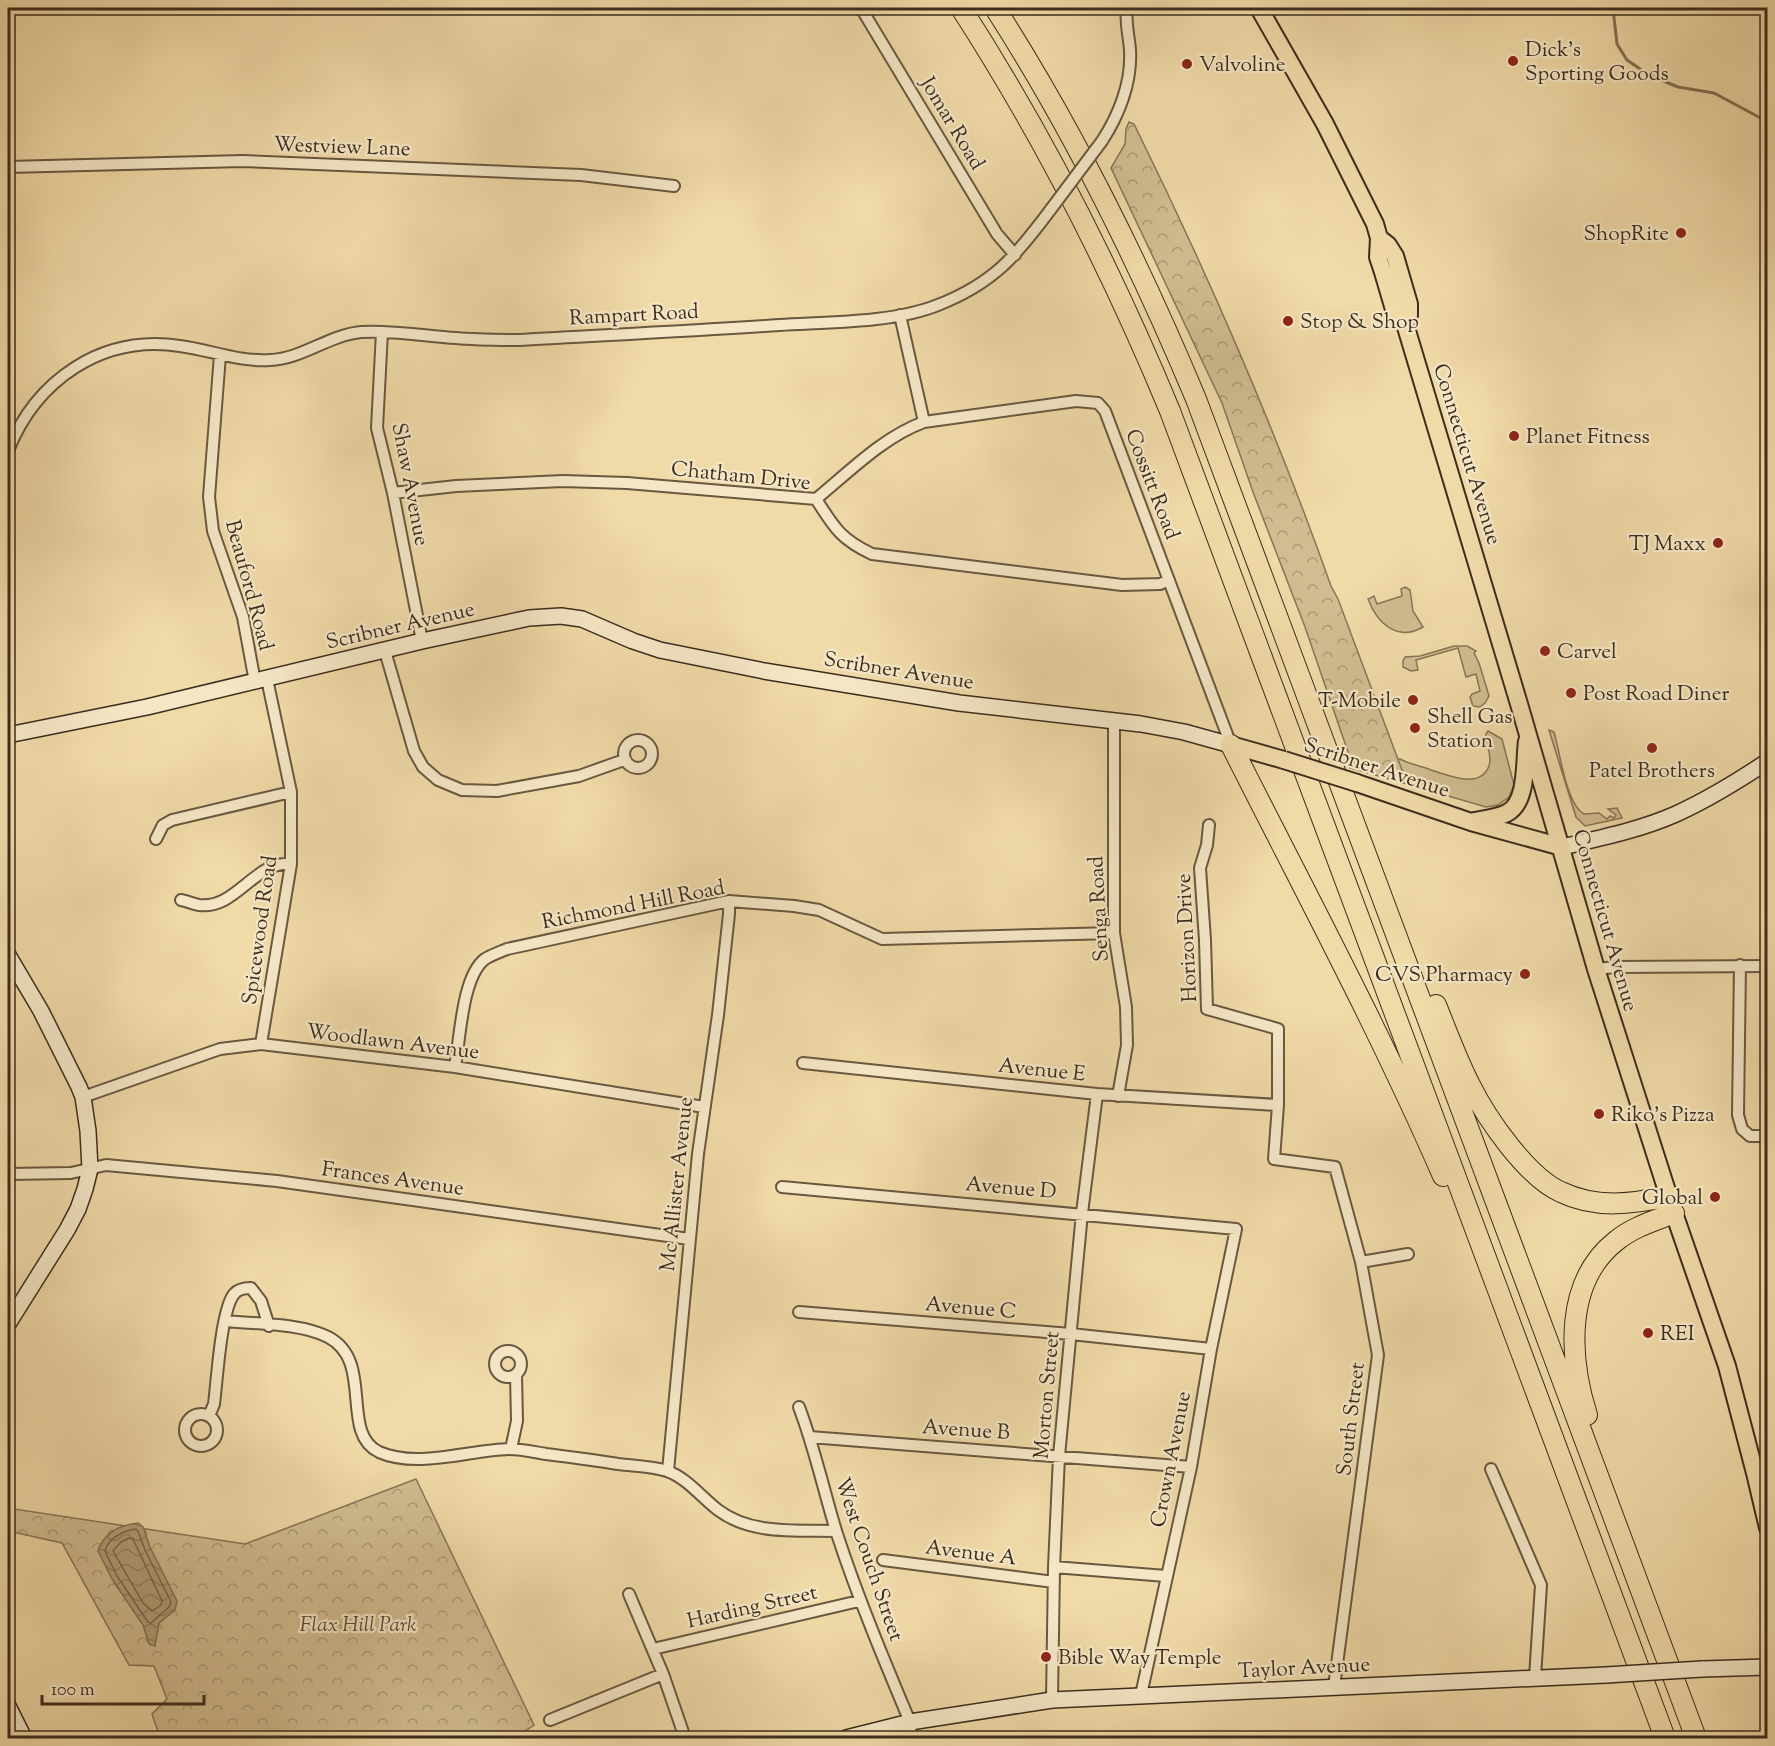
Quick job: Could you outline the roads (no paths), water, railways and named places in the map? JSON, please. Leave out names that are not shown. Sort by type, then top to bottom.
[{"type":"highway","points":[[961,8],[1015,95],[1072,199],[1123,303],[1162,392],[1207,506],[1665,1738]]},
{"type":"highway","points":[[995,8],[1041,83],[1128,248],[1169,336],[1214,444],[1696,1738]]},
{"type":"highway","points":[[1231,745],[1391,1062],[1542,1406]]},
{"type":"highway","points":[[1363,845],[1471,1086],[1497,1128],[1531,1172],[1560,1192],[1593,1202],[1671,1204]]},
{"type":"highway","points":[[1653,1621],[1583,1402],[1576,1358],[1575,1317],[1584,1284],[1595,1262],[1627,1233],[1671,1204]]},
{"type":"main road","name":"Connecticut Avenue","points":[[1259,8],[1352,174],[1379,238],[1392,249],[1397,262],[1410,309],[1405,324],[1562,847],[1596,969],[1671,1204],[1727,1366],[1767,1528]]},
{"type":"main road","points":[[1471,822],[1506,813],[1520,801],[1523,792],[1528,735]]},
{"type":"main road","name":"Scribner Avenue","points":[[1231,745],[1357,783],[1471,822],[1562,847]]},
{"type":"street","name":"Jomar Road","points":[[861,8],[997,234],[1015,255]]},
{"type":"street","name":"Rampart Road","points":[[8,451],[25,415],[46,390],[73,368],[119,349],[149,344],[178,345],[255,360],[279,359],[349,334],[381,332],[470,339],[520,340],[830,322],[900,315],[938,305],[991,277],[1015,255],[1102,141],[1120,107],[1130,67],[1127,8]]},
{"type":"street","name":"Westview Lane","points":[[8,167],[243,161],[581,176],[674,186]]},
{"type":"street","points":[[900,315],[924,422]]},
{"type":"street","name":"Shaw Avenue","points":[[381,332],[377,428],[393,493],[422,641]]},
{"type":"street","name":"Beauford Road","points":[[220,355],[209,497],[213,531],[243,617],[261,681]]},
{"type":"street","name":"Cossitt Road","points":[[816,499],[882,446],[908,428],[924,422],[1076,401],[1098,403],[1105,411],[1231,745]]},
{"type":"street","name":"Chatham Drive","points":[[393,493],[456,486],[563,481],[627,483],[816,499],[835,529],[851,544],[872,554],[1122,585],[1160,584],[1169,580]]},
{"type":"street","name":"Scribner Avenue","points":[[8,735],[147,707],[422,641],[529,618],[570,616],[660,650],[764,671],[959,703],[1114,720],[1184,732],[1231,745]]},
{"type":"street","points":[[384,651],[414,751],[423,767],[438,780],[462,790],[497,791],[579,776],[624,760]]},
{"type":"street","name":"Spicewood Road","points":[[261,681],[291,792],[291,864],[261,1044]]},
{"type":"street","name":"Senga Road","points":[[1114,720],[1114,933],[1126,1007],[1127,1045],[1118,1096]]},
{"type":"street","name":"Scribner Avenue","points":[[1562,847],[1626,831],[1674,815],[1729,787],[1767,761]]},
{"type":"street","points":[[156,839],[163,825],[172,820],[291,792]]},
{"type":"street","name":"Horizon Drive","points":[[1209,825],[1207,845],[1200,868],[1207,1009],[1278,1029],[1278,1105]]},
{"type":"street","points":[[181,900],[201,905],[227,900],[265,870],[282,863],[291,864]]},
{"type":"street","name":"Richmond Hill Road","points":[[455,1067],[466,996],[473,974],[485,959],[507,949],[729,902],[819,910],[882,939],[1114,933]]},
{"type":"street","name":"Mc Allister Avenue","points":[[668,1471],[689,1239],[704,1107],[718,1015],[729,902]]},
{"type":"street","points":[[8,955],[71,1066],[83,1097],[90,1169],[78,1209],[8,1324]]},
{"type":"street","points":[[1740,965],[1738,1115],[1742,1129],[1750,1136],[1767,1136]]},
{"type":"street","points":[[1596,969],[1616,966],[1767,966]]},
{"type":"street","name":"Woodlawn Avenue","points":[[83,1097],[220,1049],[261,1044],[455,1067],[704,1107]]},
{"type":"street","name":"Avenue E","points":[[802,1064],[1118,1096],[1278,1105]]},
{"type":"street","name":"Morton Street","points":[[1052,1700],[1054,1567],[1059,1456],[1082,1213],[1097,1094]]},
{"type":"street","name":"South Street","points":[[1278,1105],[1274,1159],[1335,1167],[1361,1262],[1378,1355],[1334,1687]]},
{"type":"street","name":"Frances Avenue","points":[[8,1174],[71,1173],[106,1165],[278,1181],[689,1239]]},
{"type":"street","name":"Avenue D","points":[[782,1187],[1236,1229]]},
{"type":"street","name":"Crown Avenue","points":[[1141,1695],[1191,1467],[1211,1349],[1236,1229]]},
{"type":"street","points":[[1361,1262],[1408,1254]]},
{"type":"street","points":[[208,1416],[214,1404],[225,1321],[234,1293],[242,1288],[250,1288],[261,1300],[269,1326]]},
{"type":"street","name":"Avenue C","points":[[799,1312],[1071,1334],[1211,1349]]},
{"type":"street","points":[[225,1321],[307,1329],[330,1338],[351,1364],[360,1431],[365,1440],[377,1451],[417,1459],[511,1449],[668,1471],[696,1490],[718,1510],[740,1523],[771,1530],[836,1530]]},
{"type":"street","points":[[511,1449],[516,1421],[516,1375]]},
{"type":"street","name":"West Couch Street","points":[[800,1407],[859,1600],[910,1722],[911,1738]]},
{"type":"street","name":"Avenue B","points":[[810,1437],[1191,1467]]},
{"type":"street","points":[[1491,1469],[1541,1585],[1535,1677]]},
{"type":"street","name":"Avenue A","points":[[883,1560],[1054,1582]]},
{"type":"street","points":[[1054,1567],[1166,1576]]},
{"type":"street","points":[[629,1594],[663,1674],[685,1738]]},
{"type":"street","name":"Harding Street","points":[[653,1649],[859,1600]]},
{"type":"street","name":"Taylor Avenue","points":[[846,1738],[910,1722],[1052,1700],[1767,1666]]},
{"type":"street","points":[[550,1720],[663,1674]]},
{"type":"street","points":[[8,1706],[24,1738]]},
{"type":"water","points":[[138,1523],[143,1527],[150,1547],[177,1601],[175,1610],[159,1623],[155,1646],[149,1644],[143,1625],[112,1579],[98,1551],[104,1539],[113,1531]]},
{"type":"waterway","points":[[1613,8],[1617,44],[1627,60],[1649,75],[1678,87],[1714,93],[1768,122]]},
{"type":"place","name":"Dick's Sporting Goods","points":[[1513,61]]},
{"type":"place","name":"Valvoline","points":[[1187,64]]},
{"type":"place","name":"ShopRite","points":[[1681,233]]},
{"type":"place","name":"Stop & Shop","points":[[1288,321]]},
{"type":"place","name":"Planet Fitness","points":[[1514,436]]},
{"type":"place","name":"TJ Maxx","points":[[1718,543]]},
{"type":"place","name":"Carvel","points":[[1545,651]]},
{"type":"place","name":"Post Road Diner","points":[[1571,693]]},
{"type":"place","name":"T-Mobile","points":[[1413,700]]},
{"type":"place","name":"Shell Gas Station","points":[[1415,728]]},
{"type":"place","name":"Patel Brothers","points":[[1652,748]]},
{"type":"place","name":"CVS Pharmacy","points":[[1525,974]]},
{"type":"place","name":"Riko's Pizza","points":[[1599,1114]]},
{"type":"place","name":"Global","points":[[1715,1197]]},
{"type":"place","name":"REI","points":[[1648,1333]]},
{"type":"place","name":"Bible Way Temple","points":[[1046,1657]]},
{"type":"park label","name":"Flax Hill Park","points":[[358,1624]]}]
